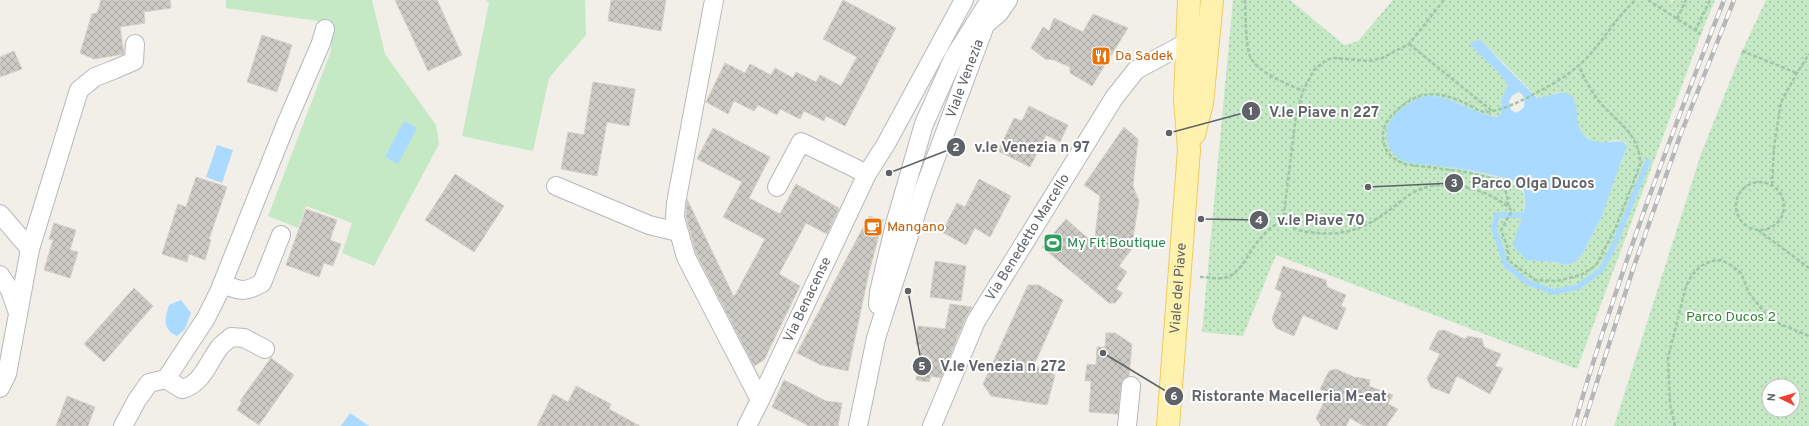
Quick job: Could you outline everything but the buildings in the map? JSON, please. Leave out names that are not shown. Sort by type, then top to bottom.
[{"type":"main road","name":"Viale del Piave","points":[[1168,426],[1189,150],[1185,99],[1189,0]]},
{"type":"main road","name":"Viale del Piave","points":[[1189,150],[1202,103],[1212,0]]},
{"type":"street","points":[[714,0],[676,203],[675,218],[686,257],[760,400]]},
{"type":"street","name":"Via Benacense","points":[[747,426],[867,174],[886,144],[964,0]]},
{"type":"street","name":"Viale Venezia","points":[[876,338],[879,292],[895,224],[924,124],[954,57],[990,0]]},
{"type":"street","name":"Viale Venezia","points":[[924,124],[943,100],[985,25],[999,13],[1008,0]]},
{"type":"street","name":"Viale Venezia","points":[[858,426],[876,338],[922,192],[985,25]]},
{"type":"street","points":[[123,426],[136,400],[148,383],[166,379],[206,318],[222,284],[286,124],[321,44],[325,29]]},
{"type":"street","name":"Via Benedetto Marcello","points":[[932,426],[976,321],[1114,98],[1136,70],[1143,65],[1188,43],[1210,29]]},
{"type":"street","points":[[0,388],[4,362],[18,313],[30,249],[79,90],[95,77],[134,61],[135,44]]},
{"type":"street","name":"Via Benacense","points":[[886,144],[913,126],[924,124]]},
{"type":"street","points":[[777,187],[801,142],[867,174]]},
{"type":"street","points":[[886,144],[904,154],[914,156]]},
{"type":"street","points":[[556,186],[649,225],[678,232]]},
{"type":"street","points":[[0,214],[30,249]]},
{"type":"street","points":[[222,284],[234,289],[249,291],[262,283],[281,234]]},
{"type":"street","points":[[0,275],[10,290],[18,313]]},
{"type":"street","points":[[166,379],[182,389],[191,387],[206,369],[220,347],[231,337],[244,338],[265,350]]},
{"type":"street","points":[[1127,426],[1130,394],[1139,404],[1137,426]]},
{"type":"path","points":[[1245,0],[1249,49],[1253,61],[1265,72],[1278,80],[1304,91]]},
{"type":"path","points":[[1444,0],[1409,44],[1376,60],[1341,58],[1326,60],[1314,70],[1304,91],[1294,127],[1284,213],[1285,219],[1294,228],[1307,232],[1330,234],[1346,233],[1379,217],[1409,195],[1419,190],[1436,186],[1477,190],[1493,196],[1508,206],[1512,211],[1501,230],[1508,249],[1508,260],[1535,280],[1557,281],[1581,275],[1595,266],[1616,227],[1640,165],[1640,155],[1638,145],[1632,136],[1598,100],[1579,66]]},
{"type":"path","points":[[1508,206],[1506,192],[1496,180],[1476,175],[1405,164],[1398,161],[1387,152],[1383,137],[1383,130],[1390,117],[1403,104],[1419,96],[1427,94],[1445,95],[1482,112],[1492,111],[1512,105],[1536,94],[1579,66],[1636,0]]},
{"type":"path","points":[[1648,0],[1701,34]]},
{"type":"path","points":[[1677,19],[1686,0]]},
{"type":"path","points":[[1695,31],[1710,0]]},
{"type":"path","points":[[1409,44],[1492,111]]},
{"type":"path","points":[[1742,51],[1797,72]]},
{"type":"path","points":[[1772,185],[1774,147],[1781,102],[1797,72],[1809,54]]},
{"type":"path","points":[[1757,182],[1772,185],[1782,197],[1784,205],[1780,220],[1774,226],[1766,230],[1751,228],[1739,218],[1736,203],[1739,196],[1743,189],[1757,182]]},
{"type":"path","points":[[1180,275],[1219,278],[1231,276],[1259,240],[1277,223],[1285,219]]},
{"type":"path","points":[[1758,230],[1809,268]]},
{"type":"path","points":[[1675,426],[1670,404],[1668,358],[1686,286],[1692,275],[1701,266],[1711,261],[1721,260],[1731,265],[1741,273],[1749,293],[1764,313],[1780,324],[1809,336]]},
{"type":"green space","points":[[226,0],[372,0],[385,54],[436,125],[439,144],[374,266],[342,253],[352,223],[306,206],[298,228],[268,216],[331,51],[332,23],[226,8]]},
{"type":"green space","points":[[486,0],[585,0],[586,35],[549,78],[533,151],[462,136],[489,3]]},
{"type":"green space","points":[[1233,0],[1290,0],[1344,45],[1358,41],[1393,0],[1670,0],[1673,2],[1674,0],[1715,0],[1701,34],[1577,369],[1276,255],[1243,336],[1202,332]],"holes":[[[1480,39],[1538,98],[1550,96],[1558,92],[1577,116],[1578,127],[1583,135],[1593,141],[1604,143],[1615,140],[1625,142],[1627,147],[1602,216],[1583,253],[1574,263],[1565,265],[1555,262],[1526,260],[1523,211],[1525,197],[1518,184],[1512,180],[1456,168],[1449,99],[1482,114],[1496,117],[1502,113],[1501,99],[1509,85],[1498,72],[1469,44]]]},
{"type":"green space","name":"Parco Ducos 2","points":[[1766,0],[1809,0],[1809,426],[1614,426],[1701,154],[1742,51]]},
{"type":"water","points":[[1480,39],[1537,98],[1561,93],[1571,96],[1575,100],[1580,130],[1585,136],[1598,142],[1624,142],[1627,147],[1602,216],[1583,253],[1574,263],[1565,265],[1555,262],[1526,260],[1513,245],[1525,206],[1523,190],[1517,182],[1468,170],[1436,165],[1417,164],[1401,160],[1392,151],[1387,142],[1388,126],[1394,116],[1408,104],[1420,98],[1432,96],[1444,98],[1481,113],[1496,117],[1502,113],[1501,99],[1508,85],[1498,72],[1469,44]],"holes":[[[1519,92],[1524,98],[1524,107],[1517,113],[1511,110],[1509,101],[1513,95]]]},
{"type":"water","points":[[404,121],[417,128],[398,164],[385,157]]},
{"type":"water","points":[[217,145],[233,150],[222,183],[206,177]]},
{"type":"water","points":[[181,300],[191,313],[185,329],[177,336],[167,327],[166,314],[169,305]]},
{"type":"water","points":[[350,413],[369,426],[341,426]]},
{"type":"waterway","points":[[1522,215],[1497,215],[1494,228],[1506,265],[1527,282],[1553,292],[1578,287],[1601,270],[1612,250],[1648,161]]},
{"type":"railway","points":[[1574,426],[1625,264],[1683,105],[1724,0]]},
{"type":"railway","points":[[1583,426],[1633,269],[1680,136],[1734,0]]},
{"type":"place","name":"Da Sadek","points":[[1101,56]]},
{"type":"place","name":"V.le Piave n 227","points":[[1169,133]]},
{"type":"place","name":"v.le Venezia n 97","points":[[889,173]]},
{"type":"place","name":"Parco Olga Ducos","points":[[1368,187]]},
{"type":"place","name":"v.le Piave 70","points":[[1201,219]]},
{"type":"place","name":"Mangano","points":[[873,227]]},
{"type":"place","name":"My Fit Boutique","points":[[1053,243]]},
{"type":"place","name":"V.le Venezia n 272","points":[[908,291]]},
{"type":"place","name":"Ristorante Macelleria M-eat","points":[[1103,353]]}]
